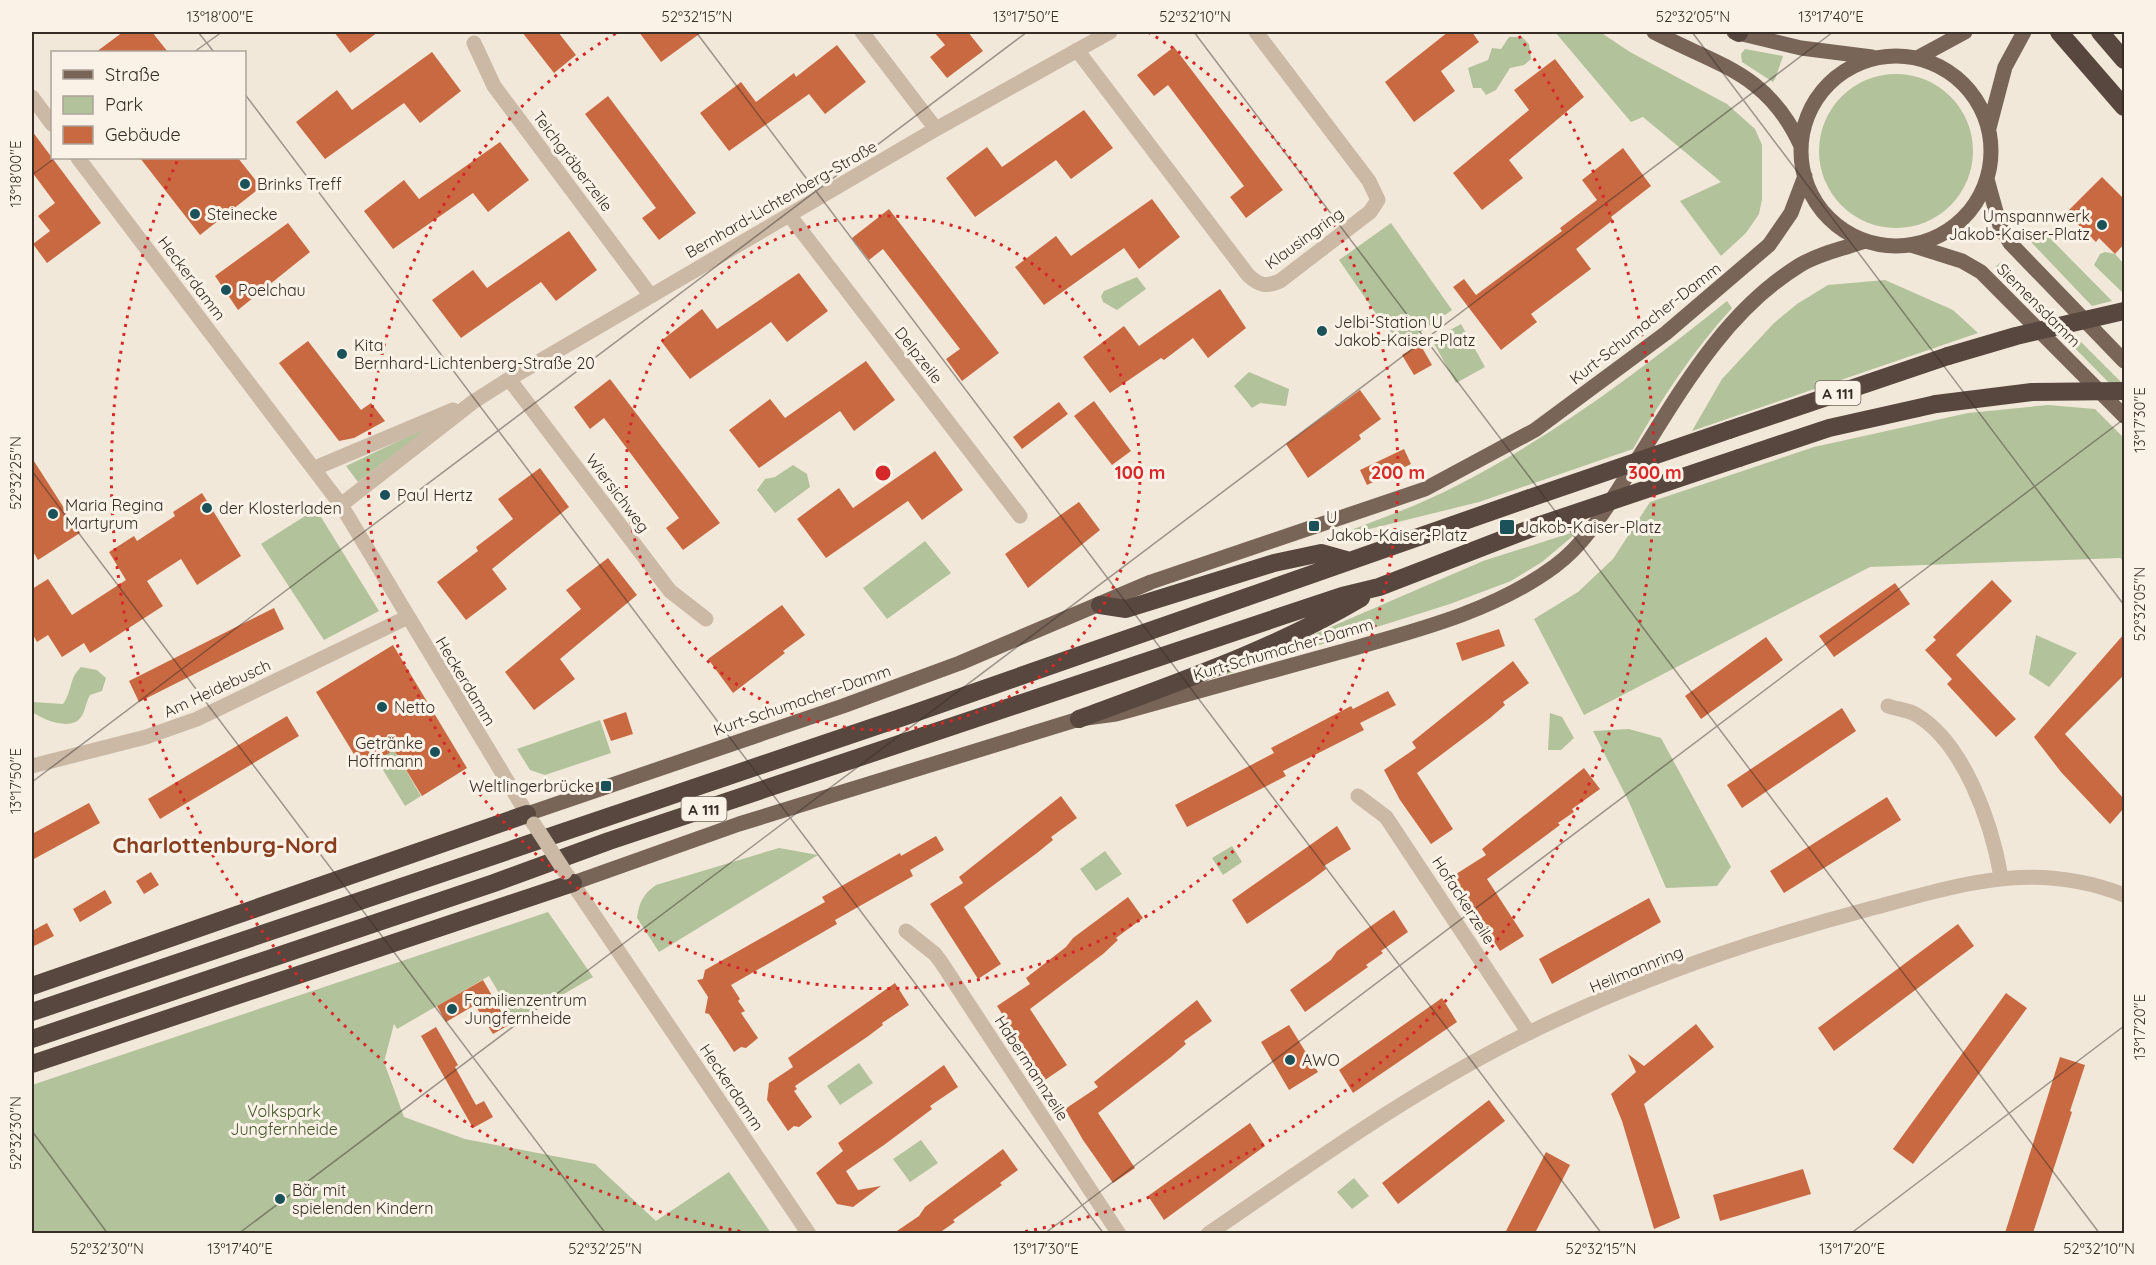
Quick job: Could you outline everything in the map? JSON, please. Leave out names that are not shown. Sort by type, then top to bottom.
[{"type":"highway","points":[[2060,32],[2124,107]]},
{"type":"highway","points":[[2100,32],[2124,60]]},
{"type":"highway","name":"A 111","points":[[32,1012],[900,718],[1346,560],[1948,356],[2016,336],[2124,311]]},
{"type":"highway","name":"A 111","points":[[32,1040],[910,739],[1330,600],[1379,587],[1539,525],[1829,428],[1936,404],[2032,392],[2124,391]]},
{"type":"highway","points":[[1100,605],[1126,609],[1274,563],[1321,553],[1346,560]]},
{"type":"highway","points":[[1079,719],[1276,643],[1316,625],[1379,587]]},
{"type":"highway","points":[[32,986],[530,819]]},
{"type":"highway","points":[[32,1064],[569,878]]},
{"type":"main road","points":[[1654,32],[1742,75],[1762,89],[1786,116],[1801,148]]},
{"type":"main road","points":[[1737,32],[1802,48],[1878,58],[1917,58],[1947,70],[1961,82],[1982,111],[1989,128],[1991,156],[1987,179],[1979,197],[1962,220],[1934,238],[1911,245],[1888,245],[1866,241],[1846,231],[1828,217],[1811,193],[1804,176],[1801,148],[1807,119],[1826,86],[1851,67],[1878,58]]},
{"type":"main road","points":[[1917,58],[1945,45],[1965,32]]},
{"type":"main road","points":[[1989,128],[2005,67],[2024,32]]},
{"type":"main road","name":"Kurt-Schumacher-Damm","points":[[530,819],[960,663],[1151,582],[1236,551],[1425,489],[1535,430],[1666,333],[1769,245],[1791,213],[1804,176]]},
{"type":"main road","name":"Siemensdamm","points":[[1987,179],[2000,226],[2010,243],[2124,361]]},
{"type":"main road","name":"Kurt-Schumacher-Damm","points":[[569,878],[1079,719],[1116,714],[1431,626],[1504,595],[1555,566],[1575,549],[1600,517],[1706,353],[1731,324],[1762,294],[1801,264],[1866,241]]},
{"type":"main road","name":"Siemensdamm","points":[[1911,245],[1962,261],[1980,272],[2124,416]]},
{"type":"street","points":[[862,32],[936,129]]},
{"type":"street","name":"Bernhard-Lichtenberg-Straße","points":[[341,505],[473,402],[509,379],[936,129],[1110,32]]},
{"type":"street","name":"Klausingring","points":[[1077,50],[1248,276],[1258,284],[1268,286],[1280,281],[1370,212],[1378,200],[1369,181],[1256,32]]},
{"type":"street","name":"Teichgräberzeile","points":[[474,43],[494,86],[651,296]]},
{"type":"street","points":[[32,97],[51,123]]},
{"type":"street","name":"Heckerdamm","points":[[79,159],[341,505],[530,819],[809,1233]]},
{"type":"street","name":"Delpzeile","points":[[790,216],[1020,516]]},
{"type":"street","name":"Wiersichweg","points":[[509,379],[670,591],[706,619]]},
{"type":"street","name":"Bernhard-Lichtenberg-Straße","points":[[315,468],[473,402]]},
{"type":"street","name":"Am Heidebusch","points":[[32,766],[180,726],[408,617]]},
{"type":"street","points":[[1888,706],[1912,712],[1921,718],[1950,748],[1980,802],[2001,877]]},
{"type":"street","name":"Hofackerzeile","points":[[1358,796],[1386,817],[1529,1033]]},
{"type":"street","name":"Heilmannring","points":[[1208,1233],[1374,1121],[1482,1057],[1529,1033],[1659,978],[1792,930],[1954,887],[2001,877],[2063,877],[2104,887],[2124,895]]},
{"type":"street","name":"Habermannzeile","points":[[906,931],[935,954],[948,972],[1119,1233]]},
{"type":"green space","points":[[1555,32],[1600,32],[1630,52],[1727,104],[1755,129],[1762,145],[1762,199],[1759,214],[1746,233],[1721,256],[1680,201],[1721,182],[1643,117],[1631,122]]},
{"type":"green space","points":[[1509,37],[1522,37],[1529,44],[1531,59],[1524,65],[1510,68],[1496,90],[1486,95],[1481,88],[1473,88],[1468,68],[1488,60],[1492,48],[1501,49]]},
{"type":"green space","points":[[1745,49],[1783,56],[1773,82],[1742,62],[1741,54]]},
{"type":"green space","points":[[1896,74],[1925,80],[1939,87],[1950,97],[1960,108],[1967,122],[1973,151],[1967,180],[1960,194],[1950,205],[1939,215],[1925,222],[1896,228],[1867,222],[1853,215],[1842,205],[1832,194],[1825,180],[1819,151],[1825,122],[1832,108],[1842,97],[1853,87],[1867,80]]},
{"type":"green space","points":[[1391,223],[1452,310],[1399,347],[1339,260]]},
{"type":"green space","points":[[2042,230],[2112,301],[2092,306],[2030,241]]},
{"type":"green space","points":[[2105,252],[2115,254],[2124,264],[2124,294],[2094,265],[2100,254]]},
{"type":"green space","points":[[2001,262],[2124,385],[2124,398],[1995,267]]},
{"type":"green space","points":[[1137,277],[1146,289],[1117,310],[1103,302],[1101,296],[1104,291]]},
{"type":"green space","points":[[1885,280],[1953,310],[1978,333],[1692,431],[1722,379],[1774,323],[1797,304],[1828,285]]},
{"type":"green space","points":[[1727,301],[1732,308],[1678,376],[1633,449],[1479,502],[1321,541],[1440,494],[1528,446],[1663,352]]},
{"type":"green space","points":[[1461,324],[1485,367],[1456,383],[1432,340]]},
{"type":"green space","points":[[1249,372],[1289,389],[1286,406],[1260,403],[1252,408],[1234,386]]},
{"type":"green space","points":[[2048,405],[2095,409],[2124,438],[2124,561],[2120,558],[1870,567],[1584,715],[1534,619],[1578,592],[1613,559],[1650,502],[1814,447],[1968,413]]},
{"type":"green space","points":[[430,427],[358,482],[346,466]]},
{"type":"green space","points":[[793,465],[807,474],[810,487],[775,513],[757,490],[765,479],[775,477]]},
{"type":"green space","points":[[316,509],[379,611],[324,640],[261,544]]},
{"type":"green space","points":[[1580,530],[1542,562],[1511,581],[1450,604],[1208,680],[1483,561]]},
{"type":"green space","points":[[925,541],[951,573],[887,619],[863,588]]},
{"type":"green space","points":[[2036,635],[2077,653],[2049,687],[2029,674]]},
{"type":"green space","points":[[81,667],[97,670],[106,678],[102,691],[90,695],[82,715],[76,721],[71,724],[56,723],[32,712],[32,702],[63,704],[74,676]]},
{"type":"green space","points":[[1550,713],[1562,717],[1574,738],[1561,750],[1548,750]]},
{"type":"green space","points":[[600,720],[611,753],[545,775],[530,770],[517,749]]},
{"type":"green space","points":[[1629,729],[1661,738],[1731,867],[1717,886],[1666,888],[1629,802],[1593,731]]},
{"type":"green space","points":[[394,750],[421,796],[405,806],[377,760]]},
{"type":"green space","points":[[1232,846],[1242,862],[1223,875],[1212,858]]},
{"type":"green space","points":[[779,848],[818,855],[659,952],[637,918],[642,899],[652,888]]},
{"type":"green space","points":[[1105,851],[1122,874],[1096,891],[1080,869]]},
{"type":"green space","name":"Volkspark Jungfernheide","points":[[548,912],[593,977],[516,1022],[489,976],[397,1029],[394,1024],[384,1062],[404,1117],[465,1139],[595,1164],[656,1221],[729,1172],[771,1233],[32,1233],[32,1085]]},
{"type":"green space","points":[[859,1063],[873,1083],[840,1105],[827,1086]]},
{"type":"green space","points":[[921,1140],[938,1163],[910,1182],[893,1159]]},
{"type":"green space","points":[[1354,1178],[1369,1196],[1352,1209],[1337,1192]]},
{"type":"building","points":[[123,32],[152,32],[167,51],[97,51]]},
{"type":"building","points":[[334,32],[378,32],[350,53]]},
{"type":"building","points":[[522,32],[558,32],[576,55],[554,73]]},
{"type":"building","points":[[639,32],[702,32],[661,62]]},
{"type":"building","points":[[934,32],[968,32],[983,51],[947,78],[930,57],[945,45]]},
{"type":"building","points":[[1448,32],[1472,32],[1479,42],[1441,71],[1455,91],[1414,122],[1385,82]]},
{"type":"building","points":[[837,45],[866,82],[825,114],[809,94],[729,151],[700,113],[741,82],[756,102],[794,73],[796,77]]},
{"type":"building","points":[[1174,47],[1283,190],[1246,218],[1230,197],[1244,186],[1168,85],[1154,96],[1137,75]]},
{"type":"building","points":[[432,52],[461,91],[420,123],[404,103],[325,159],[296,122],[337,90],[352,110]]},
{"type":"building","points":[[1555,59],[1584,97],[1509,160],[1523,178],[1482,210],[1453,173],[1529,110],[1514,90]]},
{"type":"building","points":[[608,96],[696,213],[659,240],[642,218],[656,208],[585,114]]},
{"type":"building","points":[[1084,110],[1113,148],[1071,179],[1056,160],[975,217],[946,178],[987,147],[1002,167]]},
{"type":"building","points":[[32,131],[101,223],[47,263],[33,244],[50,231],[38,216],[55,203],[32,172]]},
{"type":"building","points":[[500,142],[529,180],[488,212],[473,193],[393,249],[364,211],[404,180],[419,199]]},
{"type":"building","points":[[1623,148],[1651,186],[1611,217],[1613,220],[1576,249],[1591,269],[1531,314],[1537,322],[1501,350],[1453,287],[1464,279],[1476,295],[1562,231],[1560,228],[1597,200],[1582,180]]},
{"type":"building","points":[[141,159],[239,159],[261,187],[200,235]]},
{"type":"building","name":"Umspannwerk Jakob-Kaiser-Platz","points":[[2102,177],[2124,199],[2124,244],[2115,254],[2099,238],[2096,242],[2066,213]]},
{"type":"building","points":[[1152,199],[1180,237],[1139,269],[1124,248],[1044,305],[1015,267],[1056,236],[1071,256]]},
{"type":"building","points":[[889,209],[999,353],[962,381],[946,359],[960,349],[883,249],[869,260],[852,238]]},
{"type":"building","points":[[288,223],[310,252],[238,310],[215,276]]},
{"type":"building","points":[[569,231],[597,270],[556,301],[541,282],[461,338],[432,300],[473,270],[487,288]]},
{"type":"building","points":[[799,273],[828,311],[787,342],[771,322],[690,379],[661,341],[702,309],[717,329]]},
{"type":"building","points":[[1220,289],[1246,328],[1208,358],[1193,338],[1164,360],[1161,358],[1110,393],[1083,357],[1124,326],[1139,346]]},
{"type":"building","points":[[308,341],[361,410],[371,403],[385,421],[354,438],[339,441],[279,363]]},
{"type":"building","points":[[1420,344],[1432,365],[1414,375],[1402,355]]},
{"type":"building","points":[[866,361],[895,400],[854,431],[840,411],[759,468],[729,430],[770,399],[785,418]]},
{"type":"building","points":[[610,379],[720,523],[683,550],[666,528],[679,518],[604,418],[590,429],[574,407]]},
{"type":"building","points":[[1360,390],[1381,419],[1359,435],[1361,439],[1308,478],[1286,444]]},
{"type":"building","points":[[1094,401],[1131,451],[1112,465],[1074,416]]},
{"type":"building","points":[[1059,402],[1068,414],[1022,449],[1013,437]]},
{"type":"building","points":[[1404,449],[1411,464],[1367,485],[1360,470]]},
{"type":"building","points":[[935,451],[963,490],[922,520],[908,501],[826,558],[797,519],[839,488],[853,508]]},
{"type":"building","name":"Maria Regina Martyrum","points":[[32,458],[80,533],[38,560],[32,550]]},
{"type":"building","points":[[540,468],[569,507],[492,569],[507,589],[466,620],[437,582],[478,551],[476,547],[513,519],[498,499]]},
{"type":"building","points":[[202,493],[241,556],[197,585],[181,559],[147,581],[163,606],[90,653],[84,643],[62,657],[48,635],[37,642],[32,633],[32,589],[48,579],[72,615],[126,580],[109,552],[134,536],[137,541],[175,516],[173,512]]},
{"type":"building","points":[[1079,502],[1100,530],[1028,588],[1005,554]]},
{"type":"building","points":[[608,558],[637,595],[560,659],[575,679],[534,710],[505,672],[581,609],[566,590]]},
{"type":"building","points":[[1992,580],[2012,601],[1956,655],[2016,719],[1996,737],[1947,684],[1952,679],[1925,650],[1936,640],[1933,637]]},
{"type":"building","points":[[1895,583],[1910,604],[1834,657],[1819,636]]},
{"type":"building","points":[[782,605],[805,635],[733,693],[708,659]]},
{"type":"building","points":[[274,608],[284,629],[139,702],[129,681]]},
{"type":"building","points":[[1499,629],[1505,646],[1462,661],[1456,643]]},
{"type":"building","points":[[2124,634],[2124,675],[2065,734],[2124,799],[2124,808],[2110,824],[2061,772],[2034,737]]},
{"type":"building","points":[[1766,637],[1783,660],[1701,719],[1685,696]]},
{"type":"building","points":[[393,645],[467,768],[422,796],[394,750],[363,769],[316,692]]},
{"type":"building","points":[[1513,661],[1529,683],[1503,702],[1505,705],[1490,718],[1417,773],[1453,829],[1431,844],[1400,800],[1384,770],[1416,748],[1412,742]]},
{"type":"building","points":[[1388,691],[1396,705],[1360,723],[1364,730],[1283,771],[1286,776],[1187,827],[1175,805],[1274,753],[1271,748],[1351,706],[1353,709]]},
{"type":"building","points":[[1842,708],[1856,731],[1742,808],[1727,785]]},
{"type":"building","points":[[626,712],[633,734],[611,741],[603,720]]},
{"type":"building","points":[[287,716],[299,736],[160,819],[148,799]]},
{"type":"building","points":[[1584,768],[1600,789],[1572,809],[1574,812],[1558,823],[1560,825],[1487,879],[1524,936],[1500,951],[1453,876],[1486,855],[1482,849]]},
{"type":"building","points":[[1061,796],[1077,818],[1051,837],[1053,840],[1037,853],[964,907],[1001,964],[978,979],[930,904],[963,883],[959,877]]},
{"type":"building","points":[[1887,797],[1901,820],[1784,893],[1770,871]]},
{"type":"building","points":[[89,803],[100,823],[32,860],[32,834]]},
{"type":"building","points":[[1337,826],[1351,849],[1324,866],[1326,869],[1247,924],[1232,900]]},
{"type":"building","points":[[936,836],[944,850],[910,870],[913,876],[835,920],[837,924],[731,985],[745,1011],[741,1013],[758,1038],[746,1048],[741,1047],[734,1052],[709,1014],[705,1013],[708,997],[697,980],[703,979],[705,970],[825,902],[822,897],[900,853],[901,856]]},
{"type":"building","points":[[151,872],[159,885],[144,894],[136,881]]},
{"type":"building","points":[[105,890],[112,903],[80,922],[73,909]]},
{"type":"building","points":[[1128,897],[1143,918],[1116,938],[1118,940],[1103,954],[1030,1009],[1067,1065],[1045,1080],[997,1006],[1030,984],[1026,978],[1066,947],[1073,938]]},
{"type":"building","points":[[1649,898],[1661,922],[1552,984],[1539,959]]},
{"type":"building","points":[[1394,910],[1408,932],[1381,951],[1383,953],[1366,965],[1368,967],[1305,1012],[1290,990],[1331,960],[1337,951]]},
{"type":"building","points":[[47,923],[54,936],[32,947],[32,931]]},
{"type":"building","points":[[1958,924],[1974,946],[1834,1051],[1818,1028]]},
{"type":"building","name":"Familienzentrum Jungfernheide","points":[[483,980],[509,1025],[493,1034],[475,1005],[446,1022],[437,1006]]},
{"type":"building","points":[[895,983],[909,1005],[795,1086],[797,1089],[794,1091],[812,1117],[799,1127],[794,1126],[788,1131],[767,1100],[769,1083],[793,1067],[788,1058]]},
{"type":"building","points":[[2006,993],[2027,1008],[1913,1164],[1893,1149]]},
{"type":"building","points":[[1442,998],[1457,1022],[1353,1093],[1339,1070]]},
{"type":"building","points":[[1197,1000],[1212,1021],[1184,1041],[1186,1044],[1171,1057],[1098,1113],[1135,1168],[1113,1183],[1065,1109],[1098,1087],[1094,1082]]},
{"type":"building","points":[[1696,1024],[1714,1047],[1644,1104],[1680,1218],[1654,1229],[1622,1121],[1611,1094],[1636,1072],[1628,1054],[1644,1066]]},
{"type":"building","name":"AWO","points":[[1289,1025],[1318,1072],[1289,1090],[1261,1042]]},
{"type":"building","points":[[436,1027],[458,1065],[455,1067],[476,1105],[484,1101],[493,1117],[473,1128],[421,1036]]},
{"type":"building","points":[[2060,1057],[2085,1065],[2070,1111],[2072,1112],[2033,1233],[2005,1233]]},
{"type":"building","points":[[944,1065],[958,1087],[930,1106],[932,1109],[884,1145],[846,1171],[858,1190],[881,1186],[853,1207],[837,1204],[816,1173],[843,1151],[838,1143]]},
{"type":"building","points":[[1489,1100],[1505,1121],[1398,1204],[1382,1183]]},
{"type":"building","points":[[1250,1123],[1265,1146],[1164,1220],[1148,1196]]},
{"type":"building","points":[[1003,1149],[1018,1170],[1000,1183],[1002,1185],[953,1220],[955,1222],[939,1233],[894,1233],[919,1216],[925,1207]]},
{"type":"building","points":[[1546,1152],[1570,1165],[1535,1233],[1505,1233]]},
{"type":"building","points":[[1803,1169],[1811,1194],[1720,1221],[1713,1195]]},
{"type":"place","name":"Brinks Treff","points":[[245,184]]},
{"type":"place","name":"Steinecke","points":[[195,214]]},
{"type":"place","name":"Umspannwerk Jakob-Kaiser-Platz","points":[[2102,225]]},
{"type":"place","name":"Poelchau","points":[[226,290]]},
{"type":"place","name":"Jelbi-Station U Jakob-Kaiser-Platz","points":[[1322,331]]},
{"type":"place","name":"Kita Bernhard-Lichtenberg-Straße 20","points":[[342,354]]},
{"type":"place","name":"Paul Hertz","points":[[385,495]]},
{"type":"place","name":"der Klosterladen","points":[[207,508]]},
{"type":"place","name":"Maria Regina Martyrum","points":[[53,514]]},
{"type":"place","name":"U Jakob-Kaiser-Platz","points":[[1314,526]]},
{"type":"place","name":"Jakob-Kaiser-Platz","points":[[1507,527]]},
{"type":"place","name":"Netto","points":[[382,707]]},
{"type":"place","name":"Getränke Hoffmann","points":[[435,752]]},
{"type":"place","name":"Weltlingerbrücke","points":[[606,786]]},
{"type":"place","name":"Familienzentrum Jungfernheide","points":[[452,1009]]},
{"type":"place","name":"AWO","points":[[1290,1060]]},
{"type":"place","name":"Bär mit spielenden Kindern","points":[[280,1199]]},
{"type":"district","name":"Charlottenburg-Nord","points":[[225,845]]}]
